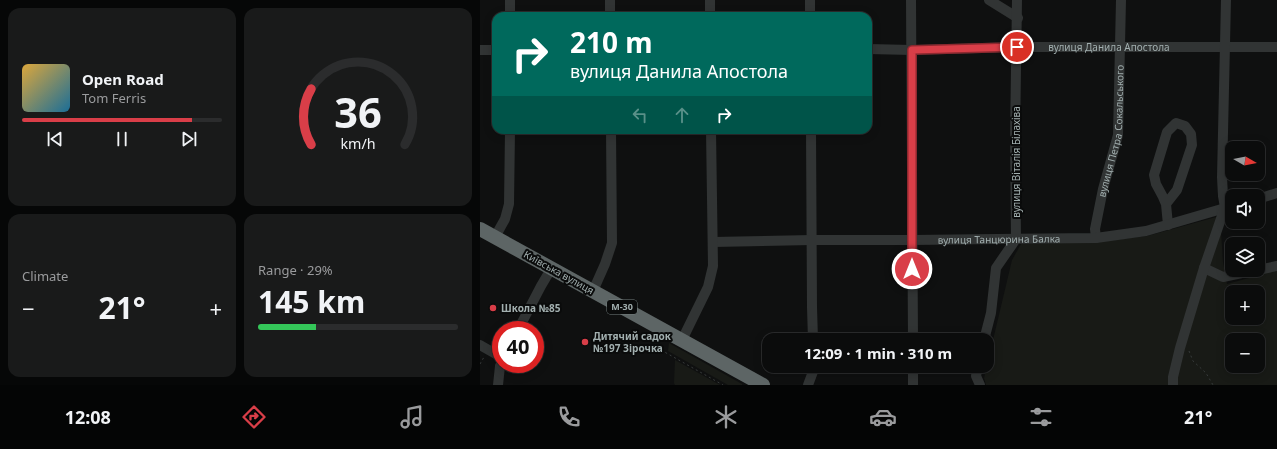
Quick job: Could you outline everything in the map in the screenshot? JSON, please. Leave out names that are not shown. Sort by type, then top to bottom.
[{"type":"highway","name":"Київська вулиця","points":[[480,229],[763,385]]},
{"type":"street","points":[[510,0],[510,12]]},
{"type":"street","points":[[610,0],[610,12]]},
{"type":"street","points":[[710,0],[710,12]]},
{"type":"street","points":[[810,0],[810,12]]},
{"type":"street","points":[[911,0],[913,333]]},
{"type":"street","points":[[989,0],[1018,18]]},
{"type":"street","name":"вулиця Віталія Білахіва","points":[[1016,239],[1015,138],[1018,18],[1017,0]]},
{"type":"street","name":"вулиця Петра Сокальського","points":[[1096,238],[1095,229],[1103,189],[1118,135],[1121,0]]},
{"type":"street","points":[[1225,200],[1222,196],[1222,177],[1226,0]]},
{"type":"street","name":"вулиця Данила Апостола","points":[[872,49],[912,50],[1017,47],[1277,48]]},
{"type":"street","points":[[480,50],[492,50]]},
{"type":"street","points":[[1166,204],[1177,190],[1192,145],[1191,134],[1185,126],[1176,122],[1167,132],[1154,175],[1156,184],[1164,197],[1166,204],[1168,225]]},
{"type":"street","points":[[495,237],[505,219],[509,204],[510,134]]},
{"type":"street","points":[[593,291],[605,264],[612,243],[611,134]]},
{"type":"street","points":[[682,340],[708,287],[713,266],[711,134]]},
{"type":"street","points":[[811,134],[813,333]]},
{"type":"street","points":[[1265,196],[1277,193]]},
{"type":"street","name":"вулиця Танцюрина Балка","points":[[713,242],[1096,238],[1146,232],[1225,207]]},
{"type":"street","points":[[1173,385],[1173,377],[1204,268],[1225,216]]},
{"type":"street","points":[[986,333],[991,313],[996,268],[1016,239]]},
{"type":"street","points":[[1265,268],[1277,266]]},
{"type":"street","points":[[1204,268],[1225,277]]},
{"type":"street","points":[[523,321],[551,269]]},
{"type":"street","points":[[480,344],[492,351]]},
{"type":"street","points":[[498,385],[499,373]]},
{"type":"street","points":[[808,385],[812,373]]},
{"type":"street","points":[[913,373],[913,385]]},
{"type":"street","points":[[977,373],[976,376],[980,385]]},
{"type":"path","points":[[1184,336],[1192,361],[1206,373],[1213,385]]},
{"type":"path","points":[[661,350],[723,385]]},
{"type":"shaded area","points":[[1220,216],[1223,262],[1227,284],[1252,277],[1265,277],[1265,273],[1277,270],[1277,385],[986,385],[984,378],[985,373],[994,373],[994,336],[1012,260],[1021,244],[1097,242],[1147,236]]},
{"type":"shaded area","points":[[669,343],[742,385],[728,385],[668,351]]},
{"type":"shaded area","points":[[675,360],[720,385],[675,385]]},
{"type":"place","name":"Школа №85","points":[[493,308]]},
{"type":"place","name":"Дитячий садок №197 Зірочка","points":[[585,342]]},
{"type":"route","points":[[912,269],[912,50],[1017,47]]}]
